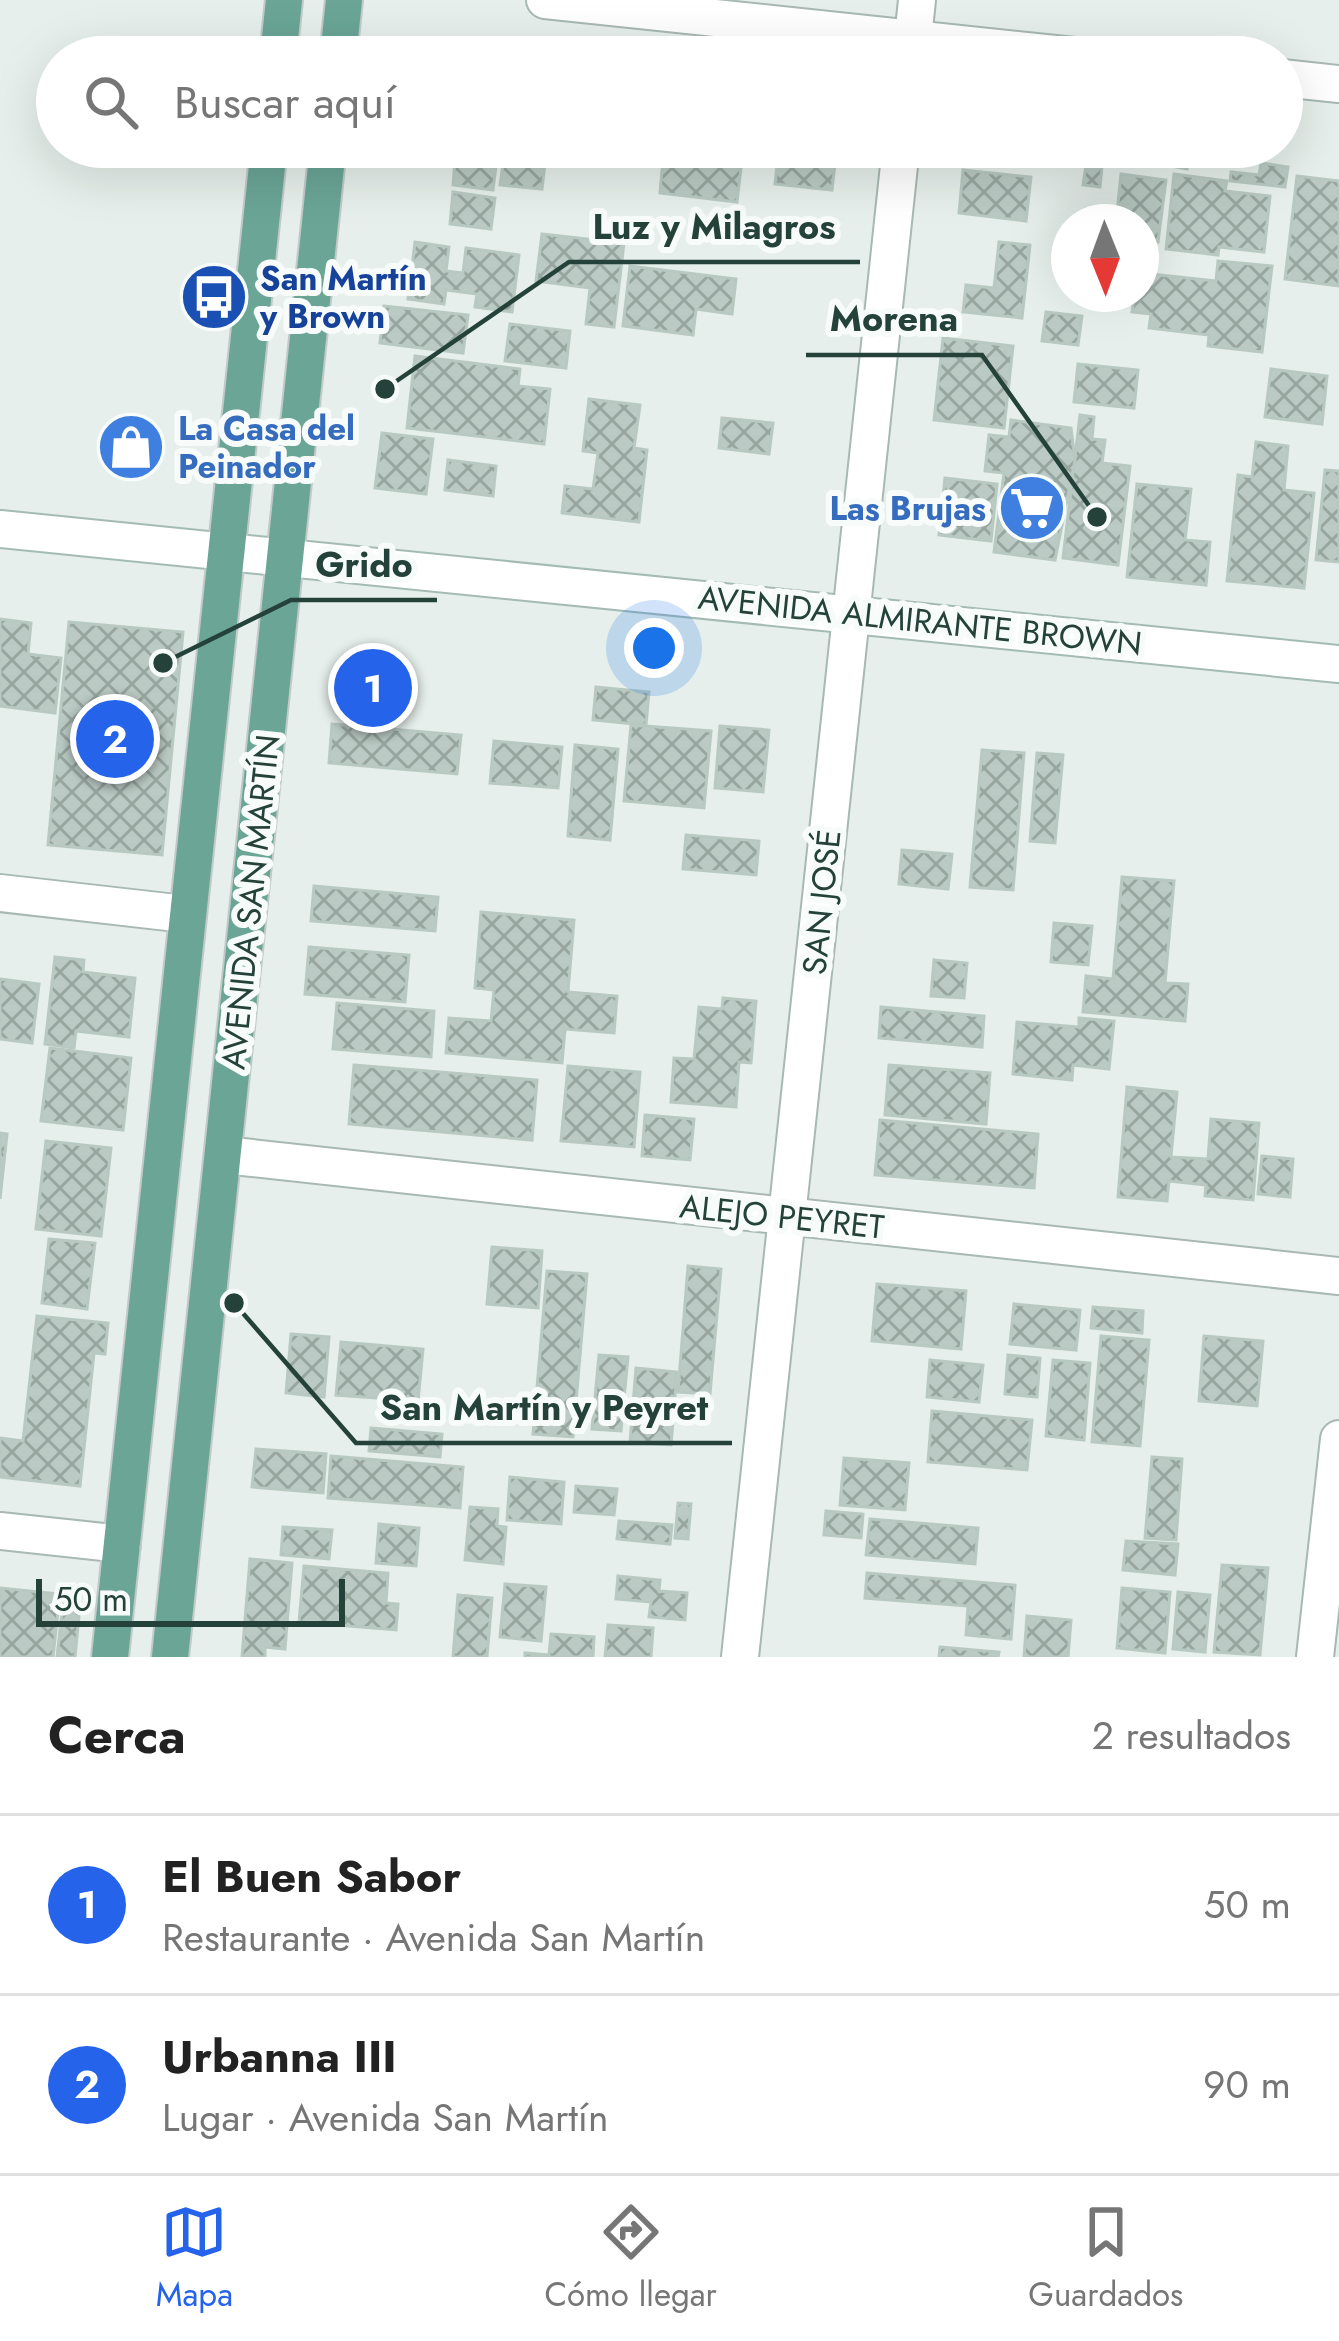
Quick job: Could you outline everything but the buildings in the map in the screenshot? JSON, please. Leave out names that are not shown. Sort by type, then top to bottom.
[{"type":"main road","points":[[280,36],[284,0]]},
{"type":"main road","points":[[340,36],[344,0]]},
{"type":"main road","name":"AVENIDA SAN MARTÍN","points":[[110,1657],[184,914],[266,168]]},
{"type":"main road","name":"AVENIDA SAN MARTÍN","points":[[170,1657],[326,168]]},
{"type":"street","points":[[545,0],[820,36]]},
{"type":"street","points":[[913,36],[917,0]]},
{"type":"street","points":[[1303,80],[1339,84]]},
{"type":"street","name":"SAN JOSÉ","points":[[740,1657],[899,168]]},
{"type":"street","name":"AVENIDA ALMIRANTE BROWN","points":[[0,530],[1339,664]]},
{"type":"street","points":[[0,893],[184,914]]},
{"type":"street","name":"ALEJO PEYRET","points":[[224,1155],[1339,1276]]},
{"type":"street","points":[[1315,1657],[1339,1439]]},
{"type":"street","points":[[0,1531],[122,1544]]},
{"type":"place","name":"San Martín y Brown","points":[[214,297]]},
{"type":"place","name":"Luz y Milagros","points":[[385,389]]},
{"type":"place","name":"La Casa del Peinador","points":[[131,447]]},
{"type":"place","name":"Las Brujas","points":[[1032,508]]},
{"type":"place","name":"Morena","points":[[1097,517]]},
{"type":"place","name":"Grido","points":[[163,663]]},
{"type":"place","name":"El Buen Sabor","points":[[373,688]]},
{"type":"place","name":"Urbanna III","points":[[115,739]]},
{"type":"place","name":"San Martín y Peyret","points":[[234,1303]]}]
